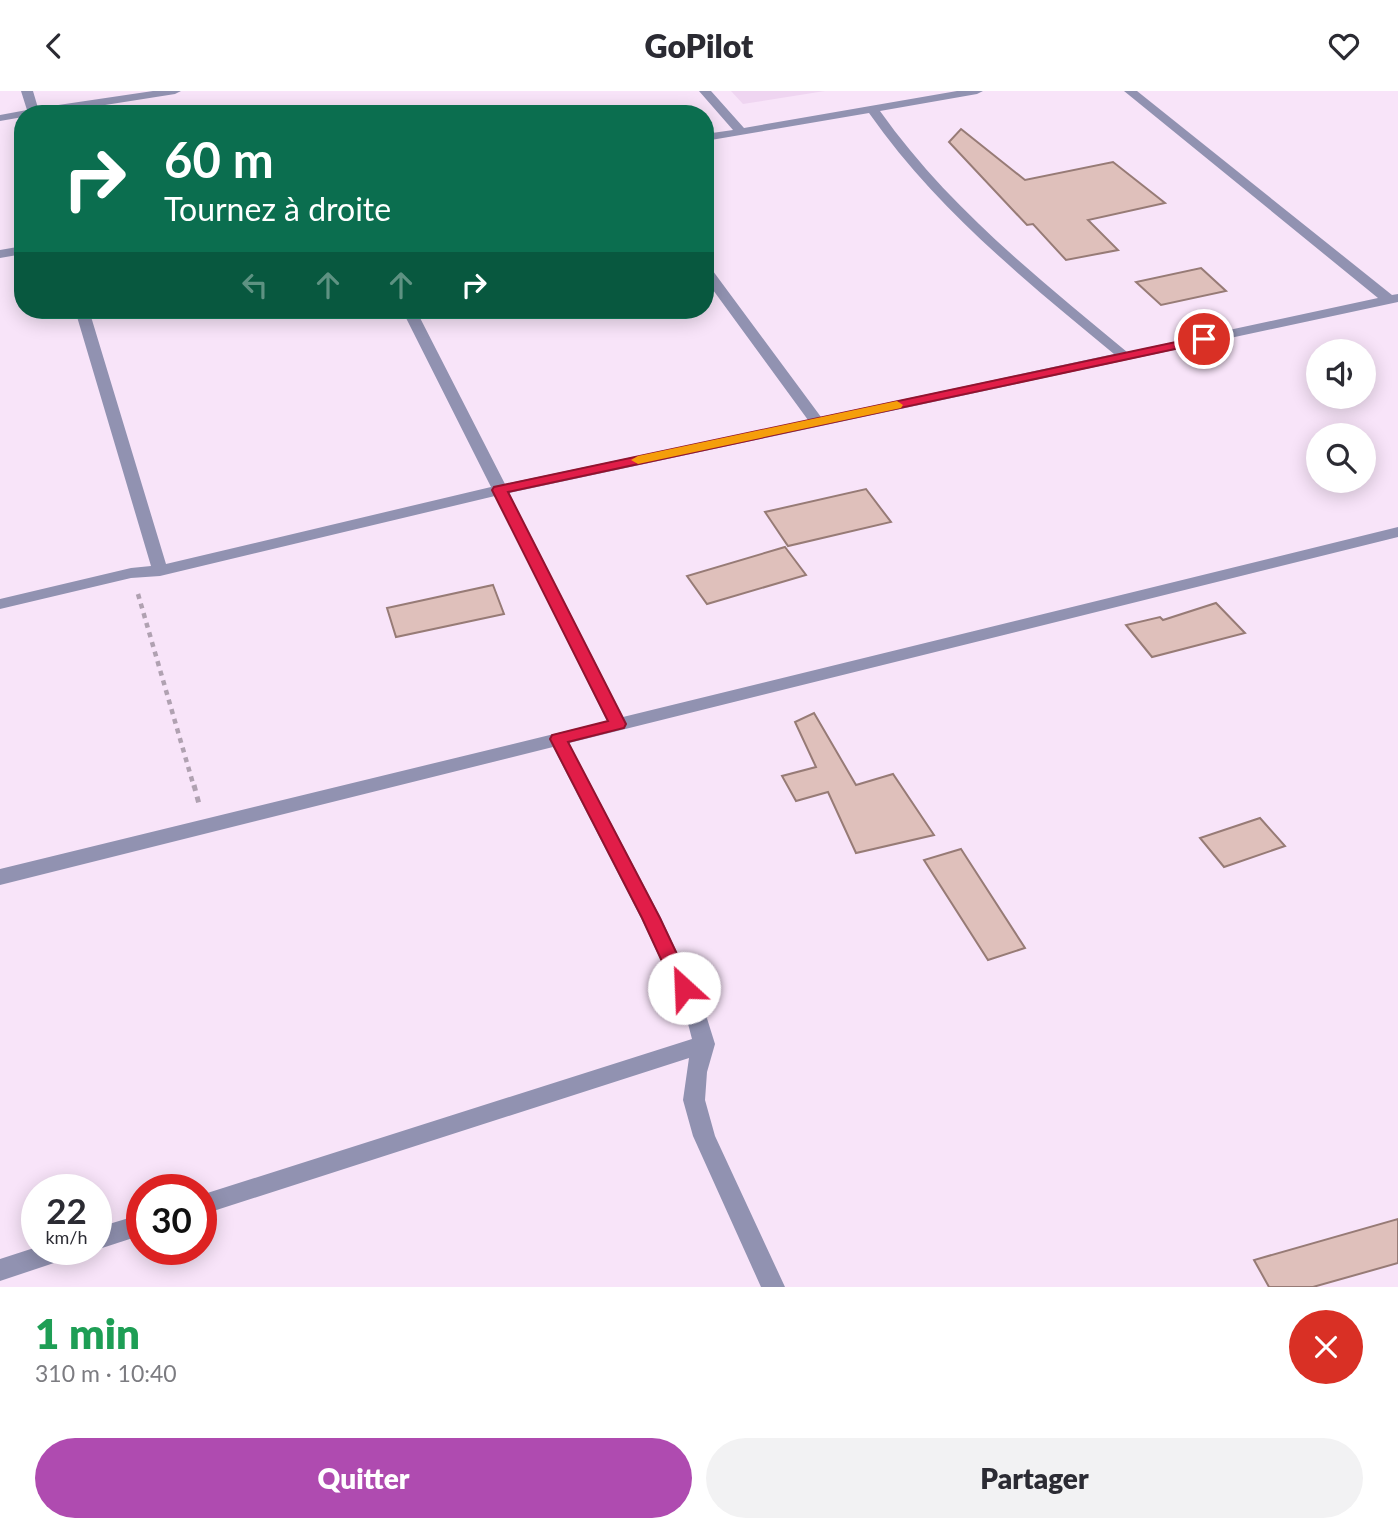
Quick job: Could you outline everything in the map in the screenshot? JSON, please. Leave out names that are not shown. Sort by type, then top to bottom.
[{"type":"street","points":[[82,105],[175,91]]},
{"type":"street","points":[[705,91],[741,132]]},
{"type":"street","points":[[714,136],[977,91]]},
{"type":"street","points":[[1130,91],[1394,299]]},
{"type":"street","points":[[873,110],[919,174],[955,211],[1124,356]]},
{"type":"street","points":[[714,282],[817,422]]},
{"type":"street","points":[[0,604],[131,573],[160,571],[499,490],[1394,299]]},
{"type":"street","points":[[85,319],[160,571]]},
{"type":"street","points":[[414,319],[618,724]]},
{"type":"street","points":[[0,877],[1398,532]]},
{"type":"street","points":[[558,739],[651,918],[695,1012],[704,1044],[696,1072],[694,1100],[704,1136],[774,1287]]},
{"type":"street","points":[[217,1200],[704,1044]]},
{"type":"street","points":[[0,1270],[21,1263]]},
{"type":"path","points":[[131,573],[206,826]]},
{"type":"shaded area","points":[[731,91],[825,91],[743,104]]},
{"type":"building","points":[[961,129],[1025,180],[1113,162],[1165,203],[1088,220],[1118,250],[1066,260],[1033,224],[1027,225],[949,142]]},
{"type":"building","points":[[1201,268],[1226,291],[1161,305],[1136,282]]},
{"type":"building","points":[[866,489],[891,522],[788,546],[765,512]]},
{"type":"building","points":[[785,547],[806,575],[707,604],[687,576]]},
{"type":"building","points":[[493,585],[504,614],[396,637],[387,608]]},
{"type":"building","points":[[1216,603],[1245,633],[1152,657],[1126,625],[1160,617],[1163,620]]},
{"type":"building","points":[[814,713],[856,785],[893,774],[934,835],[856,853],[828,792],[796,801],[782,776],[816,767],[795,722]]},
{"type":"building","points":[[1260,818],[1285,846],[1224,867],[1200,838]]},
{"type":"building","points":[[961,849],[1025,948],[988,960],[924,860]]},
{"type":"building","points":[[1398,1219],[1398,1263],[1313,1287],[1269,1287],[1254,1260]]},
{"type":"slow traffic","points":[[638,460],[897,405]]},
{"type":"route","points":[[684,988],[651,918],[558,739],[618,724],[499,490],[1204,339]]}]
